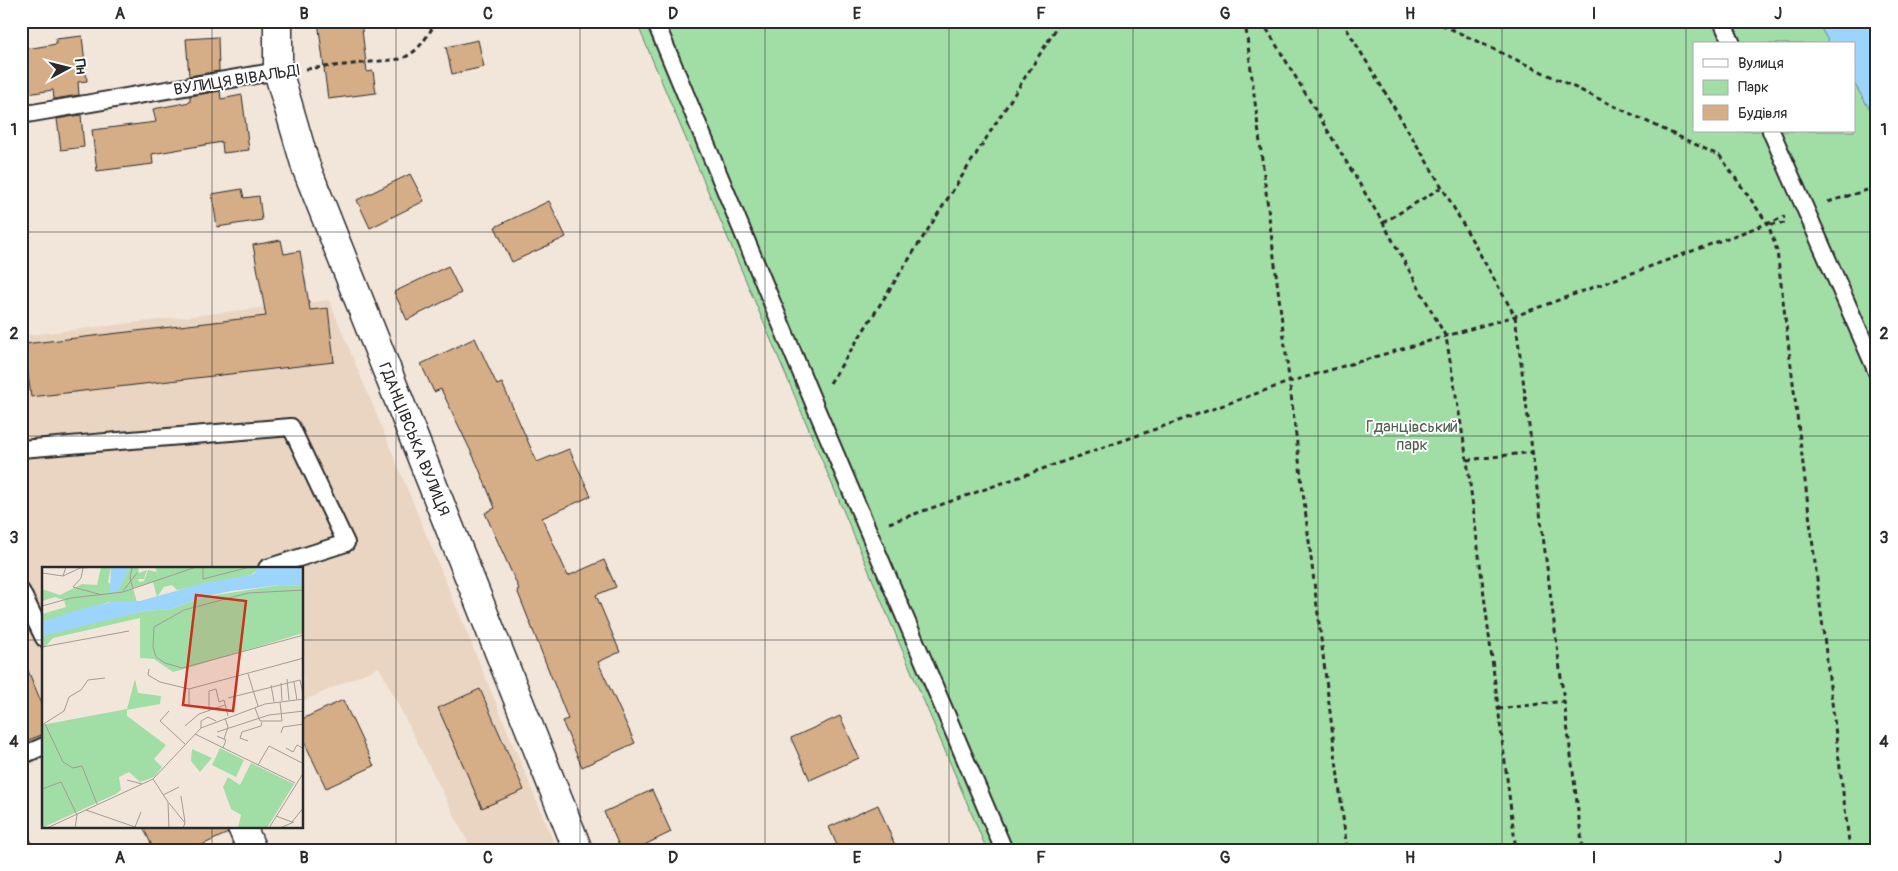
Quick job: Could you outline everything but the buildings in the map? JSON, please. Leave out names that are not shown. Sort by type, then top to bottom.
[{"type":"street","name":"ГДАНЦІВСЬКА ВУЛИЦЯ","points":[[278,21],[278,71],[306,167],[578,850]]},
{"type":"street","points":[[242,828],[252,850]]},
{"type":"lane","points":[[655,21],[815,406],[1004,850]]},
{"type":"lane","points":[[1722,21],[1731,42]]},
{"type":"lane","name":"ВУЛИЦЯ ВІВАЛЬДІ","points":[[21,115],[278,71]]},
{"type":"lane","points":[[1771,132],[1877,372]]},
{"type":"lane","points":[[21,449],[291,428],[346,543],[271,567]]},
{"type":"lane","points":[[21,591],[42,634]]},
{"type":"lane","points":[[21,756],[42,747]]},
{"type":"path","name":"ВУЛИЦЯ ВІВАЛЬДІ","points":[[278,71],[400,59],[416,51],[436,21]]},
{"type":"path","points":[[815,406],[1062,21]]},
{"type":"path","points":[[1245,21],[1347,850]]},
{"type":"path","points":[[1262,21],[1383,223],[1446,337],[1467,460],[1516,850]]},
{"type":"path","points":[[1342,21],[1442,187],[1515,316],[1583,850]]},
{"type":"path","points":[[1434,21],[1720,156],[1768,224],[1777,251],[1850,850]]},
{"type":"path","points":[[1383,223],[1442,187]]},
{"type":"path","points":[[1806,209],[1867,190]]},
{"type":"path","points":[[868,530],[1288,382],[1515,316],[1768,224]]},
{"type":"path","points":[[1467,460],[1533,452]]},
{"type":"path","points":[[1498,709],[1564,701]]},
{"type":"path","points":[[21,822],[34,850]]},
{"type":"shaded area","points":[[329,300],[557,850],[472,850],[379,667],[304,701],[304,567],[42,567],[42,760],[21,769],[21,336]]},
{"type":"green space","name":"Гданцівський парк","points":[[636,21],[1817,21],[1829,42],[1693,42],[1693,132],[1856,132],[1856,86],[1877,121],[1877,850],[987,850]]},
{"type":"water","points":[[1817,21],[1877,21],[1877,121],[1856,86],[1856,42],[1829,42]]}]
